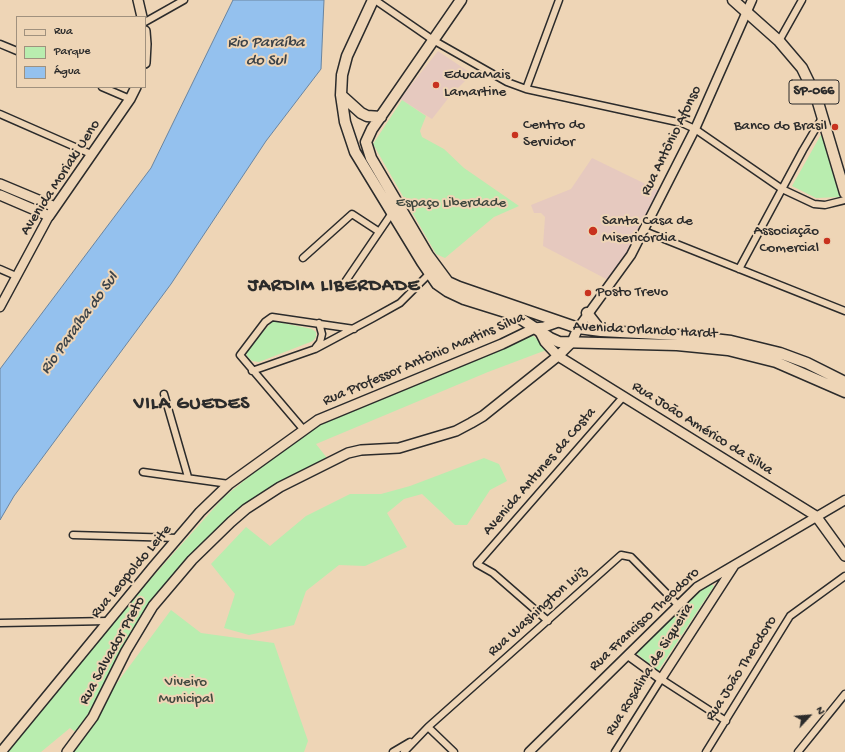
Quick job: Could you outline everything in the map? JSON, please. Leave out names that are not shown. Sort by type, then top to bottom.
[{"type":"main road","points":[[138,0],[142,16]]},
{"type":"main road","name":"Avenida Orlando Hardt","points":[[374,0],[347,56],[342,75],[340,95],[349,138],[355,152],[429,274],[437,284],[447,291],[464,299],[515,315],[559,342],[677,345],[728,350],[776,362],[845,392]]},
{"type":"main road","points":[[340,95],[360,113],[367,116],[381,117],[461,0]]},
{"type":"main road","name":"SP-066","points":[[733,0],[779,41],[802,68],[817,99],[842,174],[845,193]]},
{"type":"main road","name":"Avenida Moriaki Ueno","points":[[49,216],[130,99],[136,88]]},
{"type":"main road","name":"Avenida Orlando Hardt","points":[[381,117],[372,129],[366,142],[367,149],[374,165],[428,255],[448,282],[578,328],[601,331],[678,335],[731,341],[807,363],[845,382]]},
{"type":"main road","points":[[0,184],[55,207]]},
{"type":"main road","points":[[0,195],[49,216]]},
{"type":"main road","points":[[587,312],[601,331]]},
{"type":"main road","name":"Rua Professor Antônio Martins Silva","points":[[303,429],[332,414],[558,322]]},
{"type":"main road","points":[[572,342],[578,328]]},
{"type":"main road","name":"Rua João Américo da Silva","points":[[538,330],[558,356],[816,516],[845,556]]},
{"type":"main road","name":"Rua Salvador Preto","points":[[67,752],[93,717],[126,651],[153,606],[192,560],[246,509],[293,480],[348,453],[362,450],[399,448],[456,431],[483,416],[558,356],[572,342]]},
{"type":"main road","name":"Rua Leopoldo Leite","points":[[0,752],[200,512],[229,484],[303,429]]},
{"type":"street","points":[[146,21],[184,0]]},
{"type":"street","points":[[374,0],[433,40],[493,75],[526,88],[669,118],[695,129],[782,189],[814,204],[825,205],[845,200]]},
{"type":"street","points":[[526,88],[558,0]]},
{"type":"street","name":"Rua Antônio Afonso","points":[[578,328],[587,312],[631,254],[644,231],[695,129],[752,0]]},
{"type":"street","points":[[779,41],[802,0]]},
{"type":"street","points":[[0,44],[16,51]]},
{"type":"street","points":[[104,88],[130,99]]},
{"type":"street","points":[[0,114],[91,154]]},
{"type":"street","points":[[739,269],[782,189],[823,118]]},
{"type":"street","points":[[343,285],[368,249],[378,231],[392,213]]},
{"type":"street","points":[[303,258],[352,214],[378,231]]},
{"type":"street","name":"Avenida Moriaki Ueno","points":[[0,307],[49,216]]},
{"type":"street","points":[[644,231],[845,311]]},
{"type":"street","points":[[0,269],[16,276]]},
{"type":"street","points":[[252,371],[315,349],[400,303],[429,274]]},
{"type":"street","points":[[303,429],[252,371],[240,355],[265,322],[272,317],[354,328]]},
{"type":"street","points":[[315,349],[320,342],[322,334],[319,324]]},
{"type":"street","points":[[164,394],[188,477]]},
{"type":"street","name":"Avenida Antunes da Costa","points":[[548,621],[493,573],[477,564],[623,397]]},
{"type":"street","points":[[143,472],[188,477],[229,484]]},
{"type":"street","name":"Rua Francisco Theodoro","points":[[529,752],[697,587],[735,563],[845,500]]},
{"type":"street","points":[[74,535],[178,538]]},
{"type":"street","name":"Rua Washington Luiz","points":[[404,752],[428,727],[617,558],[624,555],[631,557],[678,605]]},
{"type":"street","name":"Rua Rosalina de Siqueira","points":[[615,752],[735,563]]},
{"type":"street","name":"Rua João Theodoro","points":[[706,752],[790,616],[845,576]]},
{"type":"street","points":[[0,623],[109,621]]},
{"type":"street","points":[[628,655],[661,679],[726,720]]},
{"type":"street","points":[[798,752],[845,694]]},
{"type":"street","points":[[428,727],[454,752]]},
{"type":"street","name":"Rua Washington Luiz","points":[[393,752],[414,740]]},
{"type":"shaded area","name":"EducaMais Lamartine","points":[[438,51],[472,74],[450,96],[432,119],[400,99]]},
{"type":"shaded area","name":"Santa Casa de Misericórdia","points":[[592,158],[662,192],[635,247],[610,281],[543,246],[545,217],[541,213],[534,213],[531,205],[571,189]]},
{"type":"green space","name":"Espaço Liberdade","points":[[402,100],[426,116],[420,131],[422,137],[444,149],[464,168],[519,206],[494,217],[445,258],[436,254],[373,144]]},
{"type":"green space","points":[[823,131],[833,173],[841,197],[816,198],[792,186]]},
{"type":"green space","points":[[273,321],[312,329],[316,332],[316,337],[313,341],[259,362],[252,361],[247,356],[246,350]]},
{"type":"green space","points":[[531,334],[549,349],[488,372],[316,444],[327,458],[284,479],[245,508],[144,614],[77,733],[70,728],[41,752],[5,752],[148,582],[224,497],[292,442],[319,421]]},
{"type":"green space","points":[[484,458],[499,464],[507,481],[490,490],[467,525],[455,525],[422,494],[404,499],[387,513],[407,547],[365,566],[339,565],[306,591],[294,625],[249,635],[224,628],[235,594],[211,564],[246,527],[270,546],[306,516],[350,494],[381,494],[410,486]]},
{"type":"green space","points":[[710,583],[714,586],[658,671],[636,653],[681,607]]},
{"type":"green space","name":"Viveiro Municipal","points":[[171,610],[201,633],[274,643],[308,741],[304,752],[66,752]]},
{"type":"water","name":"Rio Paraíba do Sul","points":[[233,0],[324,0],[321,69],[266,141],[171,284],[14,496],[0,520],[0,369],[151,168]]},
{"type":"place","name":"EducaMais Lamartine","points":[[436,85]]},
{"type":"place","name":"Banco do Brasil","points":[[835,127]]},
{"type":"place","name":"Centro do Servidor","points":[[515,135]]},
{"type":"place","name":"Santa Casa de Misericórdia","points":[[593,231]]},
{"type":"place","name":"Associação Comercial","points":[[827,241]]},
{"type":"place","name":"Posto Trevo","points":[[588,293]]},
{"type":"district","name":"JARDIM LIBERDADE","points":[[334,287]]},
{"type":"district","name":"VILA GUEDES","points":[[192,405]]}]
